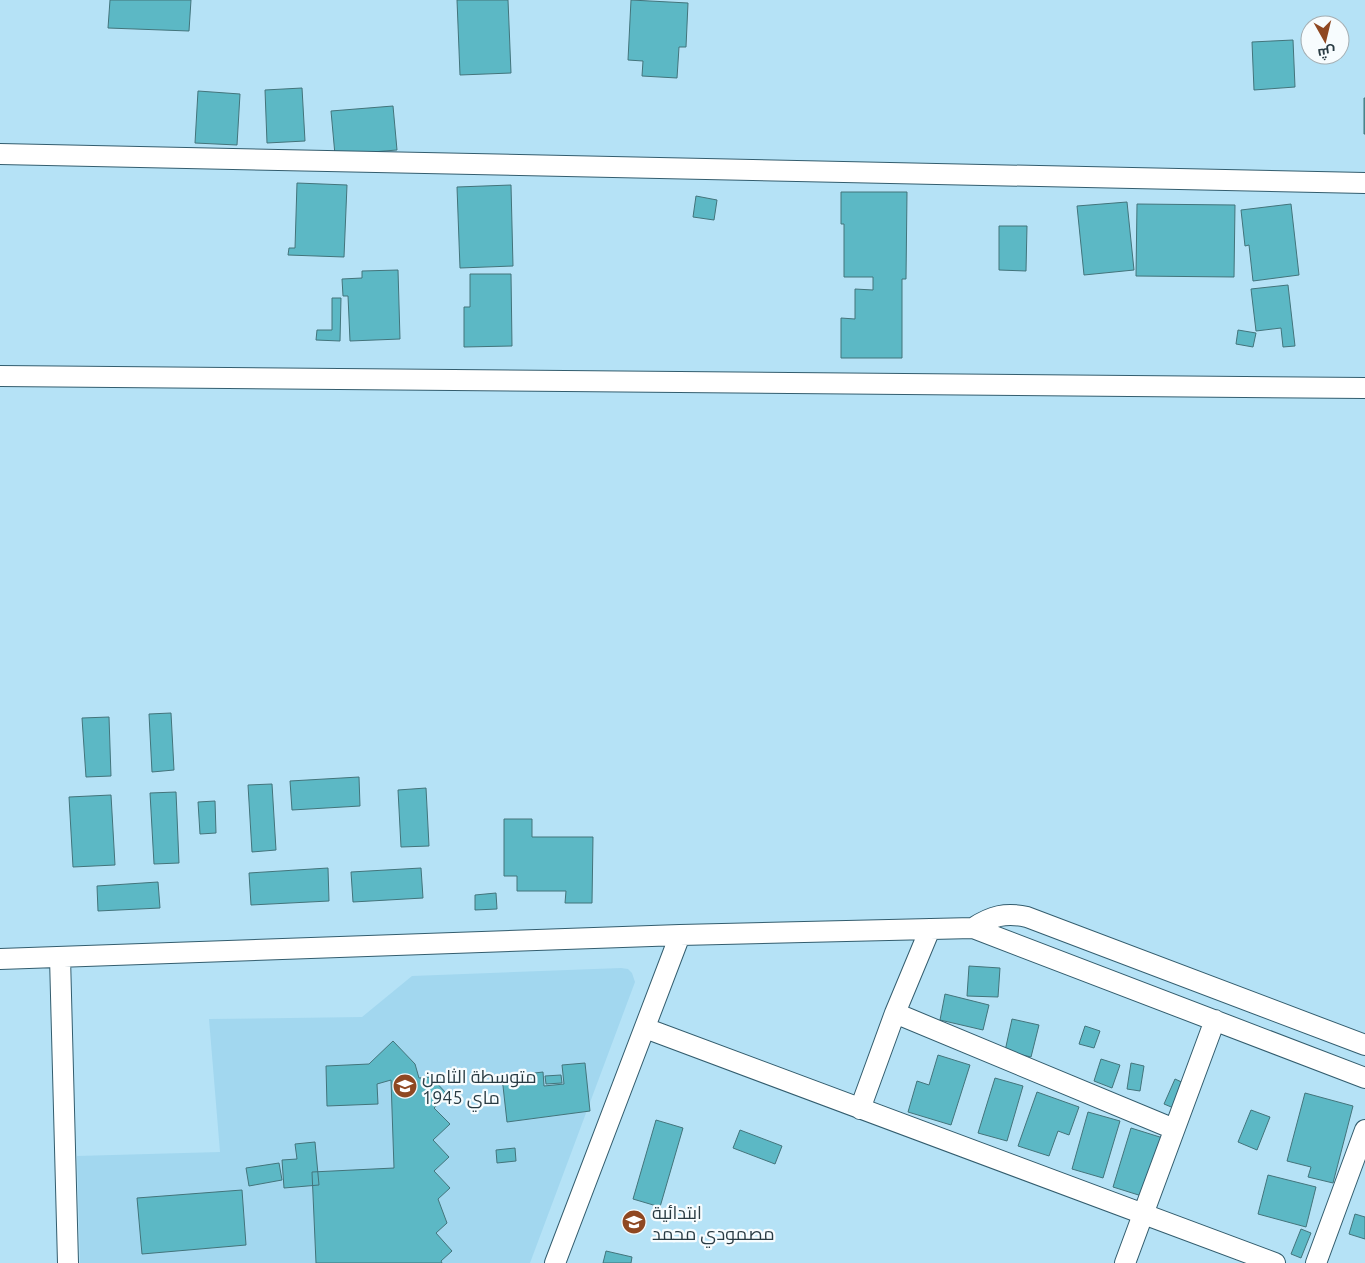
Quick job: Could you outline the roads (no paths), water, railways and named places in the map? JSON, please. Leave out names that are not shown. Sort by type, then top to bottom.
[{"type":"street","points":[[0,154],[1365,183]]},
{"type":"street","points":[[0,376],[1365,388]]},
{"type":"street","points":[[973,928],[985,920],[998,915],[1013,914],[1027,917],[1365,1045]]},
{"type":"street","points":[[0,959],[680,935],[973,928],[1365,1078]]},
{"type":"street","points":[[860,1109],[930,929]]},
{"type":"street","points":[[555,1263],[680,935]]},
{"type":"street","points":[[60,957],[68,1263]]},
{"type":"street","points":[[896,1014],[1174,1129]]},
{"type":"street","points":[[1125,1263],[1215,1020]]},
{"type":"street","points":[[645,1028],[1274,1263]]},
{"type":"street","points":[[1316,1263],[1365,1130]]},
{"type":"place","name":"متوسطة الثامن ماي 1945","points":[[405,1086]]},
{"type":"place","name":"ابتدائية مصمودي محمد","points":[[634,1222]]}]
